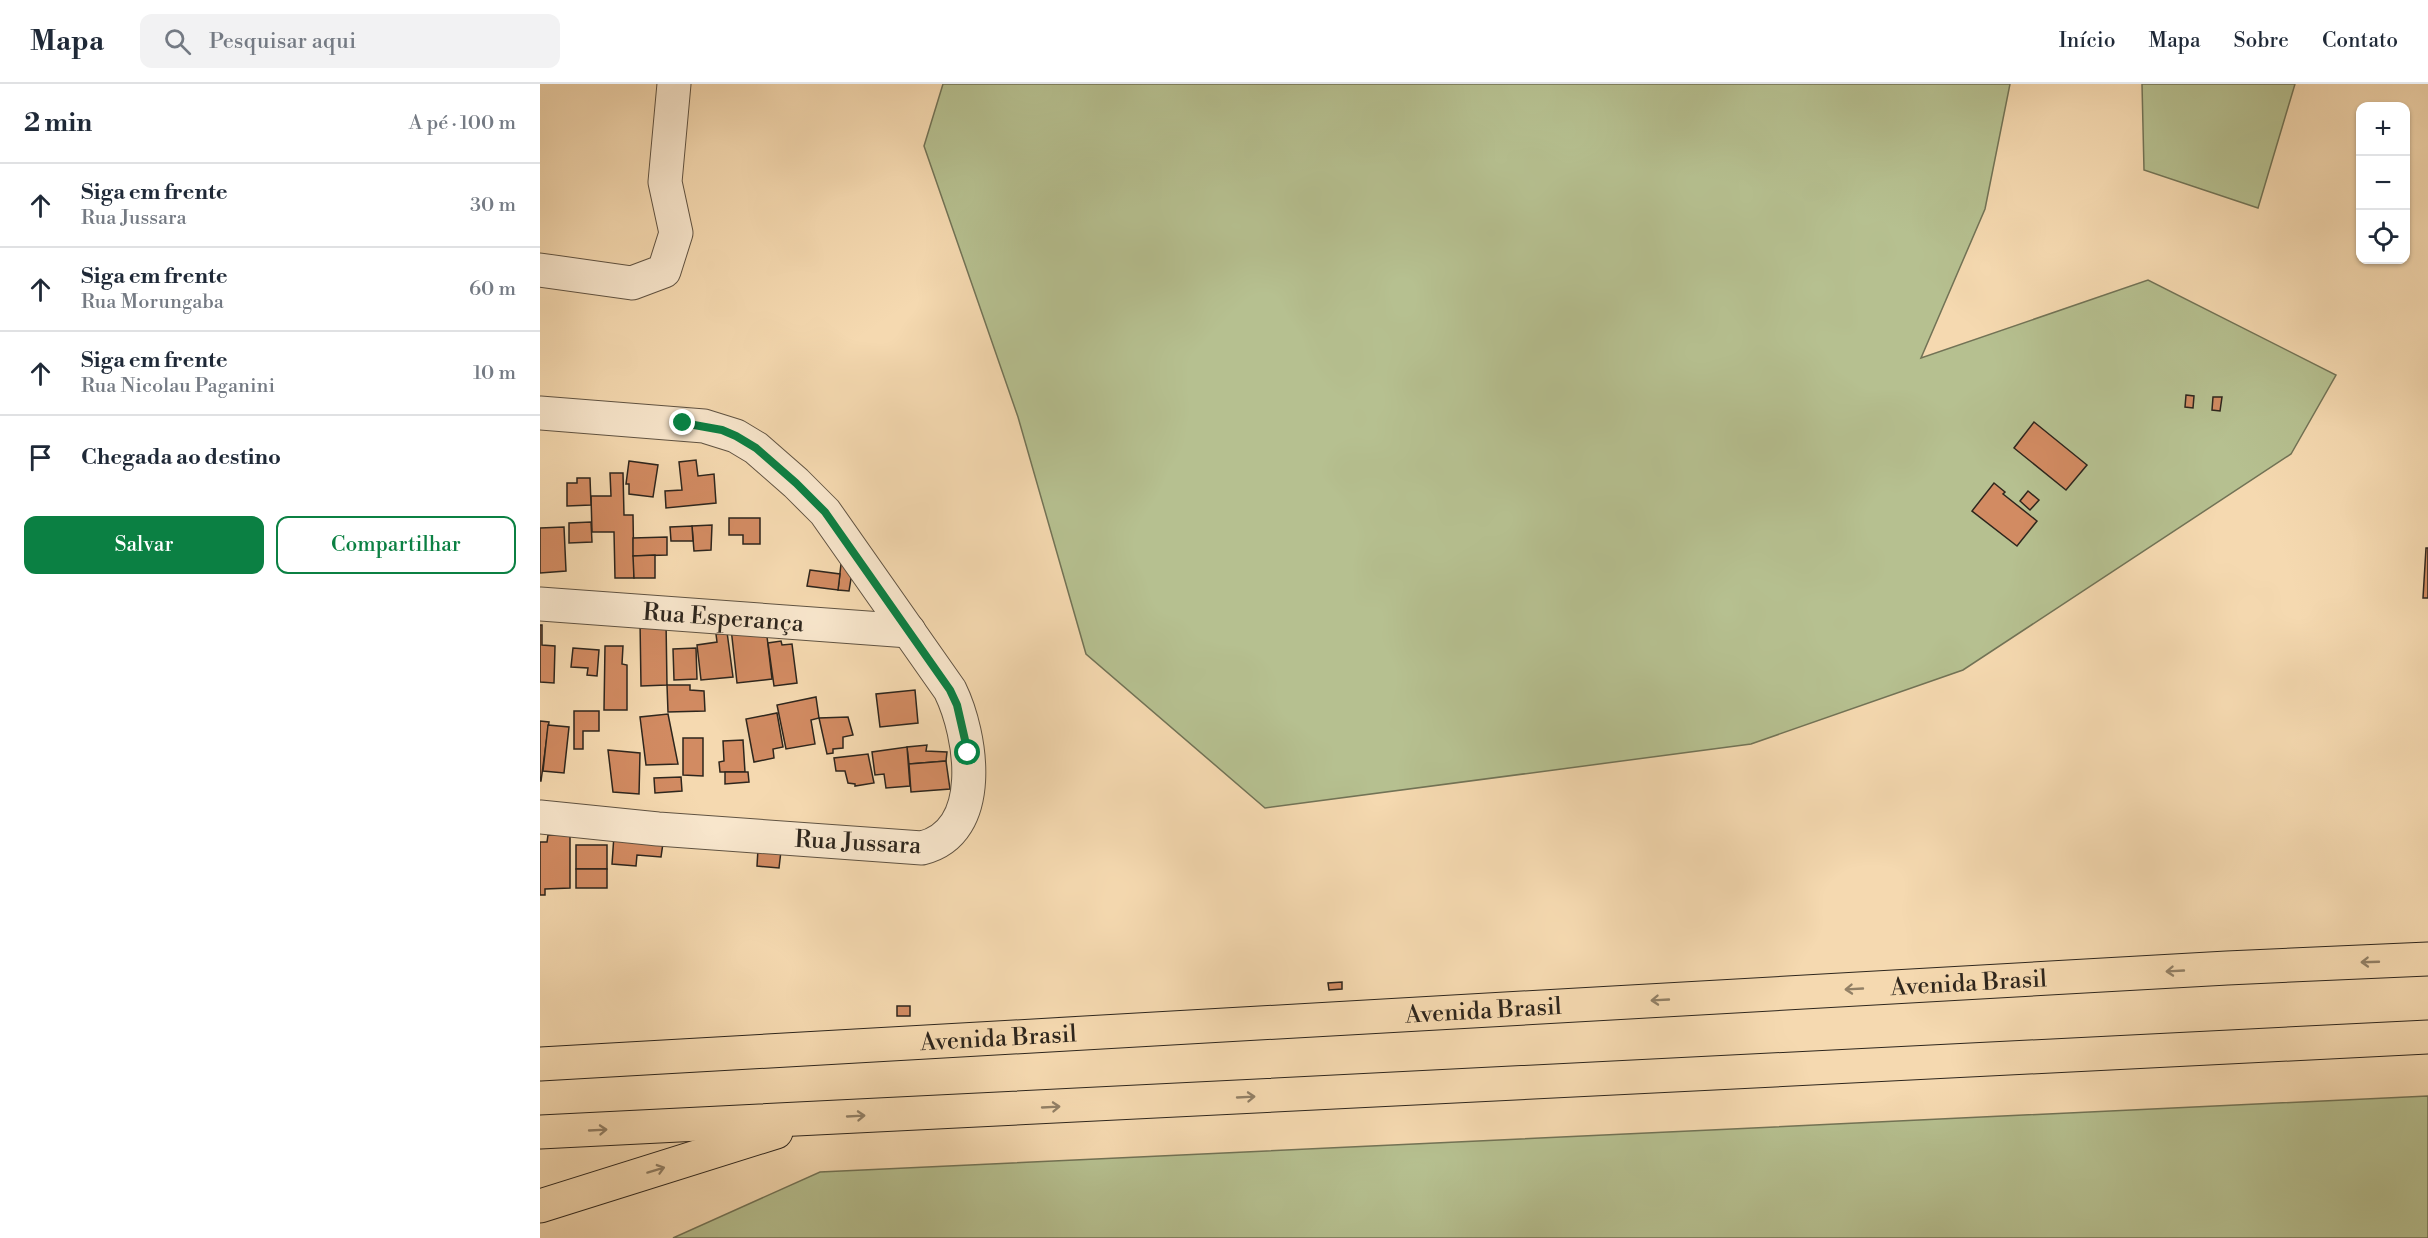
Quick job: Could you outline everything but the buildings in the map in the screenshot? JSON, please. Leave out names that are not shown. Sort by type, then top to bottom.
[{"type":"highway","name":"Avenida Brasil","points":[[540,1064],[2215,968],[2428,959]]},
{"type":"highway","points":[[540,1132],[2428,1036]]},
{"type":"highway","points":[[540,1206],[821,1118]]},
{"type":"street","points":[[540,270],[632,283],[664,271],[676,233],[664,182],[674,84]]},
{"type":"street","points":[[540,413],[683,423],[722,430],[756,448],[774,462],[825,512],[909,631]]},
{"type":"street","name":"Rua Esperança","points":[[540,604],[909,631]]},
{"type":"street","name":"Rua Jussara","points":[[540,817],[922,848],[935,845],[952,830],[963,812],[968,782],[968,753],[957,705],[950,690],[909,631]]},
{"type":"green space","points":[[943,84],[2010,84],[1985,209],[1921,358],[2148,280],[2336,375],[2291,454],[1963,670],[1751,744],[1265,808],[1086,654],[1018,417],[924,146]]},
{"type":"green space","points":[[2142,84],[2295,84],[2258,208],[2144,170]]},
{"type":"green space","points":[[2428,1096],[2428,1238],[673,1238],[820,1172]]},
{"type":"route","points":[[683,423],[722,430],[756,448],[774,462],[825,512],[950,690],[957,705],[968,753]]}]
